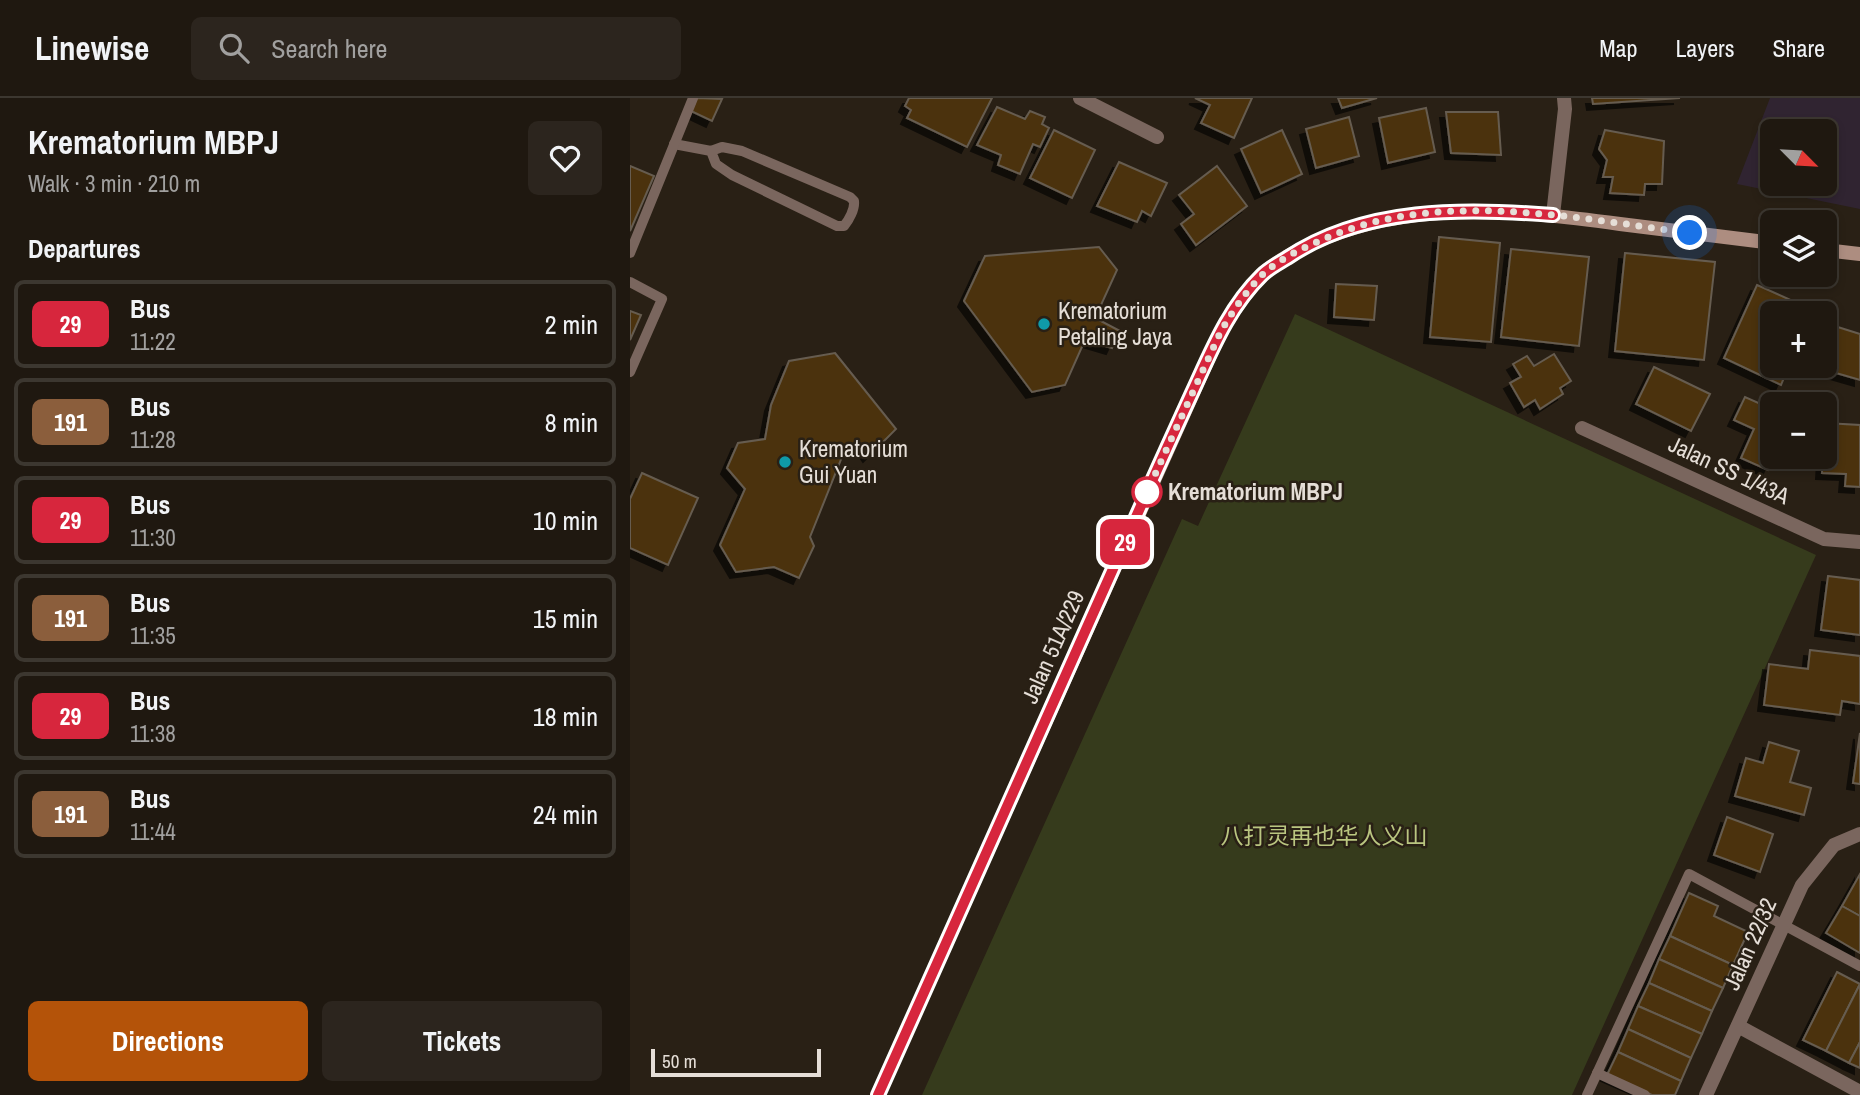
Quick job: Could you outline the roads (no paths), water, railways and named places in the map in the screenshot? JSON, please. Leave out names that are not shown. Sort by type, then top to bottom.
[{"type":"street","points":[[1080,98],[1157,138]]},
{"type":"street","points":[[1553,215],[1564,98]]},
{"type":"street","name":"Jalan 51A/229","points":[[878,1095],[1221,331],[1235,307],[1264,274],[1299,250],[1340,231],[1385,219],[1443,212],[1498,211],[1553,215],[1760,241]]},
{"type":"street","points":[[1837,251],[1860,254]]},
{"type":"street","name":"Jalan SS 1/43A","points":[[1582,428],[1824,539],[1860,542]]},
{"type":"street","name":"Jalan 22/32","points":[[1706,1095],[1802,885],[1834,845],[1860,834]]},
{"type":"street","points":[[1738,1026],[1860,1092]]},
{"type":"lane","points":[[630,253],[693,98]]},
{"type":"lane","points":[[674,144],[711,151],[722,148],[742,150],[850,197],[855,206],[844,226],[837,226],[732,175],[716,164],[711,151]]},
{"type":"lane","points":[[630,282],[662,299],[630,372]]},
{"type":"lane","points":[[1587,1095],[1689,874],[1860,967]]},
{"type":"lane","points":[[1597,1073],[1644,1095]]},
{"type":"place","name":"Krematorium Petaling Jaya","points":[[1044,324]]},
{"type":"place","name":"Krematorium Gui Yuan","points":[[785,462]]},
{"type":"place","name":"Krematorium MBPJ","points":[[1147,492]]},
{"type":"park label","name":"八打灵再也华人义山","points":[[1324,836]]}]
